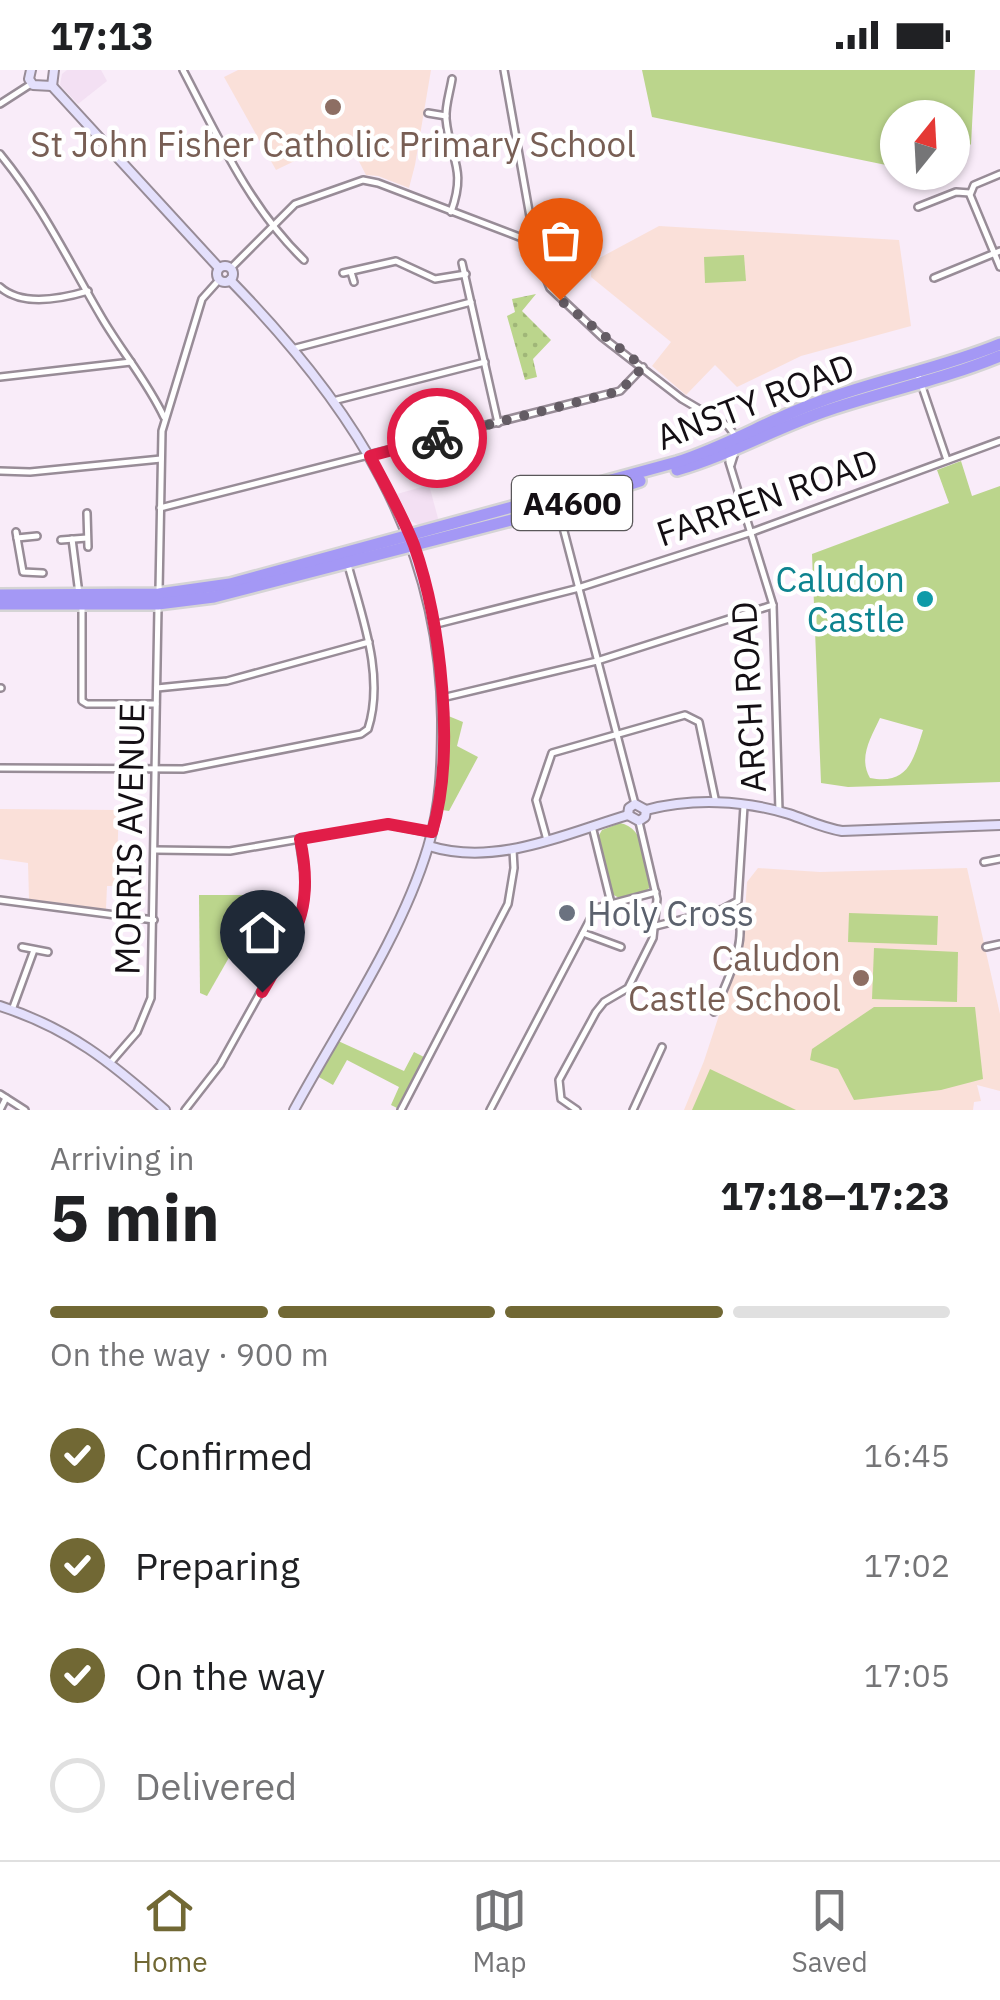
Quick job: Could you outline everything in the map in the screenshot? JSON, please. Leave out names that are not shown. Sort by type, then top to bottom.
[{"type":"highway","name":"ANSTY ROAD","points":[[919,378],[1000,344]]},
{"type":"highway","name":"ANSTY ROAD","points":[[158,599],[557,506],[733,450],[819,402],[1000,356]]},
{"type":"highway","name":"ANSTY ROAD","points":[[0,604],[214,597],[347,562],[412,540]]},
{"type":"highway","name":"ANSTY ROAD","points":[[0,595],[81,599]]},
{"type":"street","points":[[31,70],[31,84]]},
{"type":"street","points":[[54,70],[52,86],[219,268],[219,280],[230,280]]},
{"type":"street","points":[[183,70],[228,157],[273,226],[304,260]]},
{"type":"street","points":[[504,70],[535,243],[542,274],[554,294],[682,399],[735,432],[733,450]]},
{"type":"street","points":[[450,212],[460,178],[446,116],[452,79]]},
{"type":"street","points":[[31,84],[52,86]]},
{"type":"street","points":[[0,104],[31,84]]},
{"type":"street","points":[[428,113],[446,116]]},
{"type":"street","points":[[0,154],[34,198],[165,420]]},
{"type":"street","points":[[970,193],[974,185],[1000,174]]},
{"type":"street","points":[[219,268],[230,268],[302,200],[362,180],[378,182],[535,243]]},
{"type":"street","points":[[918,207],[956,192],[970,193]]},
{"type":"street","points":[[970,193],[1000,267]]},
{"type":"street","points":[[934,278],[997,252]]},
{"type":"street","points":[[342,273],[398,261],[434,278],[466,274]]},
{"type":"street","points":[[462,262],[498,423]]},
{"type":"street","points":[[230,268],[230,280],[292,349],[370,456],[412,540],[433,625],[442,698],[442,778],[429,846],[399,920],[294,1110]]},
{"type":"street","points":[[351,272],[354,282]]},
{"type":"street","name":"MORRIS AVENUE","points":[[111,1062],[146,1014],[153,977],[161,459],[165,420],[202,299],[219,280]]},
{"type":"street","points":[[0,287],[21,299],[88,292]]},
{"type":"street","points":[[292,349],[472,302]]},
{"type":"street","points":[[0,377],[131,362]]},
{"type":"street","points":[[332,401],[485,362]]},
{"type":"street","points":[[160,508],[620,391],[643,367]]},
{"type":"street","points":[[919,378],[947,461]]},
{"type":"street","name":"FARREN ROAD","points":[[433,625],[579,588],[751,532],[1000,441]]},
{"type":"street","name":"ARCH ROAD","points":[[733,450],[751,532],[773,605],[778,812]]},
{"type":"street","points":[[0,471],[30,472],[161,459]]},
{"type":"street","points":[[557,506],[635,804],[646,810],[685,803],[744,805],[842,831],[1000,825]]},
{"type":"street","points":[[87,513],[88,547]]},
{"type":"street","points":[[37,536],[16,535],[22,572],[44,573]]},
{"type":"street","points":[[61,540],[88,538]]},
{"type":"street","points":[[72,539],[81,599],[82,701],[157,704]]},
{"type":"street","points":[[0,768],[183,770],[361,734],[368,728],[372,662],[347,562]]},
{"type":"street","points":[[32,574],[33,595]]},
{"type":"street","points":[[442,698],[598,661],[773,605]]},
{"type":"street","points":[[157,688],[227,681],[368,642]]},
{"type":"street","points":[[548,840],[536,800],[550,756],[556,750],[618,737],[686,715],[696,718],[716,802]]},
{"type":"street","points":[[628,815],[635,804]]},
{"type":"street","points":[[656,926],[732,906],[740,893],[744,805]]},
{"type":"street","points":[[639,822],[646,810]]},
{"type":"street","points":[[429,846],[445,851],[513,850],[628,815],[639,822],[656,892],[656,926],[630,986],[599,1008],[561,1076],[560,1096],[577,1110]]},
{"type":"street","points":[[155,850],[230,851],[388,824],[432,832]]},
{"type":"street","points":[[592,826],[611,903]]},
{"type":"street","points":[[186,1110],[220,1064],[299,924],[306,886],[300,839]]},
{"type":"street","points":[[401,1110],[508,904],[513,850]]},
{"type":"street","points":[[984,862],[1000,858]]},
{"type":"street","points":[[490,1110],[596,908],[656,892]]},
{"type":"street","points":[[0,900],[154,920]]},
{"type":"street","points":[[714,1012],[740,938],[741,919],[732,906]]},
{"type":"street","points":[[583,933],[621,947]]},
{"type":"street","points":[[986,947],[1000,944]]},
{"type":"street","points":[[22,947],[48,952]]},
{"type":"street","points":[[12,1010],[34,950]]},
{"type":"street","points":[[0,1006],[52,1026],[111,1062],[165,1110]]},
{"type":"street","points":[[633,1110],[662,1047]]},
{"type":"street","points":[[0,1110],[3,1096],[24,1110]]},
{"type":"shaded area","points":[[67,70],[101,70],[107,81],[78,104],[60,85]]},
{"type":"shaded area","name":"St John Fisher Catholic Primary School","points":[[238,70],[431,70],[409,188],[366,175],[346,136],[276,170],[224,77]]},
{"type":"shaded area","points":[[659,226],[899,240],[911,326],[801,356],[737,387],[715,365],[686,395],[652,366],[671,342],[591,277],[592,262]]},
{"type":"shaded area","points":[[429,485],[439,522],[421,526],[411,521],[397,494]]},
{"type":"shaded area","points":[[0,809],[119,810],[116,886],[107,886],[106,909],[29,899],[28,863],[0,859]]},
{"type":"shaded area","name":"Caludon Castle School","points":[[758,868],[820,872],[967,868],[1000,1014],[1000,1091],[977,1085],[981,1101],[974,1102],[973,1110],[684,1110],[743,942],[747,882]]},
{"type":"green space","points":[[642,70],[975,70],[970,145],[970,100],[880,100],[880,164],[652,117]]},
{"type":"green space","points":[[744,255],[746,281],[705,283],[704,257]]},
{"type":"green space","points":[[536,294],[522,311],[551,340],[533,359],[537,377],[525,380],[507,316],[515,312],[512,299]]},
{"type":"green space","points":[[961,461],[972,496],[1000,486],[1000,782],[848,787],[821,783],[812,554],[949,503],[937,470]],"holes":[[[880,718],[923,730],[912,761],[901,774],[870,778],[866,755]]]},
{"type":"green space","points":[[446,715],[463,722],[457,746],[478,757],[449,811],[442,810]]},
{"type":"green space","points":[[620,823],[629,826],[640,839],[651,886],[645,892],[619,898],[612,894],[598,837],[602,830]]},
{"type":"green space","points":[[199,895],[244,895],[258,899],[259,905],[207,996],[200,993]]},
{"type":"green space","points":[[849,913],[938,916],[937,945],[848,942]]},
{"type":"green space","points":[[874,948],[958,952],[957,1002],[872,999]]},
{"type":"green space","points":[[874,1007],[975,1007],[983,1079],[941,1090],[854,1100],[838,1069],[810,1060],[812,1049]]},
{"type":"green space","points":[[336,1040],[404,1071],[414,1052],[424,1057],[397,1108],[391,1105],[399,1087],[347,1060],[333,1085],[317,1076]]},
{"type":"green space","points":[[710,1069],[796,1110],[692,1110]]},
{"type":"way so far","points":[[437,438],[620,391],[643,367],[560,300]]},
{"type":"place","name":"St John Fisher Catholic Primary School","points":[[333,107]]},
{"type":"place","name":"Caludon Castle","points":[[925,599]]},
{"type":"place","name":"Holy Cross","points":[[567,913]]},
{"type":"place","name":"Caludon Castle School","points":[[861,978]]},
{"type":"route","points":[[262,992],[304,909],[306,874],[300,839],[388,824],[432,832],[442,769],[442,698],[433,625],[413,544],[370,456],[437,438]]}]
